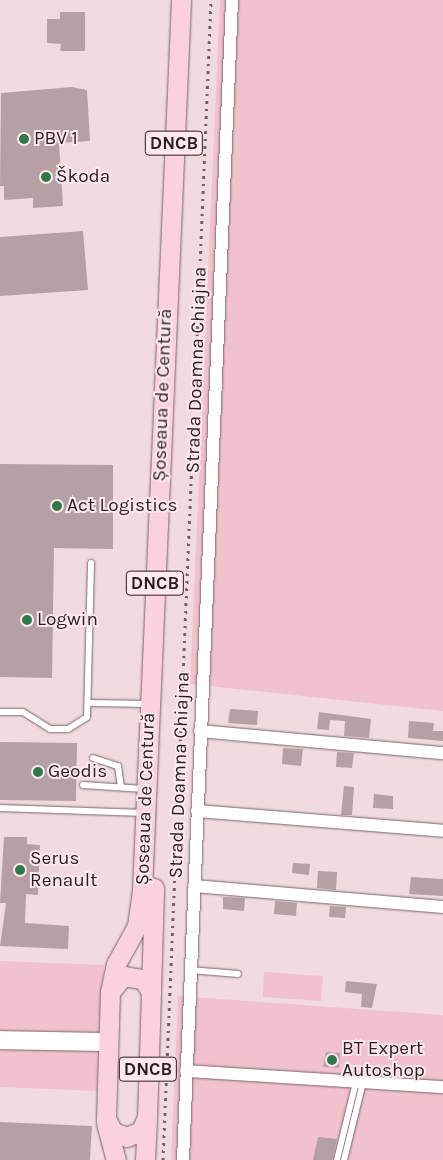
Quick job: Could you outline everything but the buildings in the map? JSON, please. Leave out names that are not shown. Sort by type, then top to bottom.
[{"type":"main road","name":"Șoseaua de Centură","points":[[110,992],[115,966],[140,916],[181,0]]},
{"type":"main road","name":"Șoseaua de Centură","points":[[151,992],[192,0]]},
{"type":"main road","points":[[110,992],[117,980],[130,975],[143,979],[151,992]]},
{"type":"main road","name":"DNCB","points":[[110,992],[106,1119],[116,1160]]},
{"type":"main road","name":"DNCB","points":[[145,1160],[151,992]]},
{"type":"main road","points":[[106,1119],[113,1132],[127,1137],[141,1131],[147,1117]]},
{"type":"street","name":"Strada Doamna Chiajna","points":[[183,1160],[232,0]]},
{"type":"street","points":[[200,731],[443,753]]},
{"type":"street","points":[[197,811],[443,831]]},
{"type":"street","points":[[194,886],[443,907]]},
{"type":"street","points":[[0,1040],[108,1042]]},
{"type":"street","points":[[186,1071],[443,1087]]},
{"type":"lane","points":[[0,712],[23,712],[50,729],[68,729],[87,717],[90,703],[91,563]]},
{"type":"lane","points":[[90,703],[150,704]]},
{"type":"lane","points":[[93,758],[118,766],[121,787]]},
{"type":"lane","points":[[83,785],[147,789]]},
{"type":"lane","points":[[0,808],[146,813]]},
{"type":"lane","points":[[190,970],[238,974]]},
{"type":"lane","points":[[337,1160],[360,1082]]},
{"type":"lane","points":[[344,1160],[360,1082]]},
{"type":"shaded area","points":[[220,0],[443,0],[443,711],[190,684]]},
{"type":"shaded area","points":[[0,961],[104,965],[97,1091],[0,1087]]},
{"type":"shaded area","points":[[264,972],[323,976],[321,1001],[263,997]]},
{"type":"shaded area","points":[[178,996],[443,1015],[443,1160],[171,1160]]},
{"type":"railway","points":[[163,1160],[211,0]]},
{"type":"place","name":"PBV 1","points":[[24,139]]},
{"type":"place","name":"Škoda","points":[[46,177]]},
{"type":"place","name":"Act Logistics","points":[[57,506]]},
{"type":"place","name":"Logwin","points":[[27,620]]},
{"type":"place","name":"Geodis","points":[[38,772]]},
{"type":"place","name":"Serus Renault","points":[[20,870]]},
{"type":"place","name":"BT Expert Autoshop","points":[[332,1060]]}]
